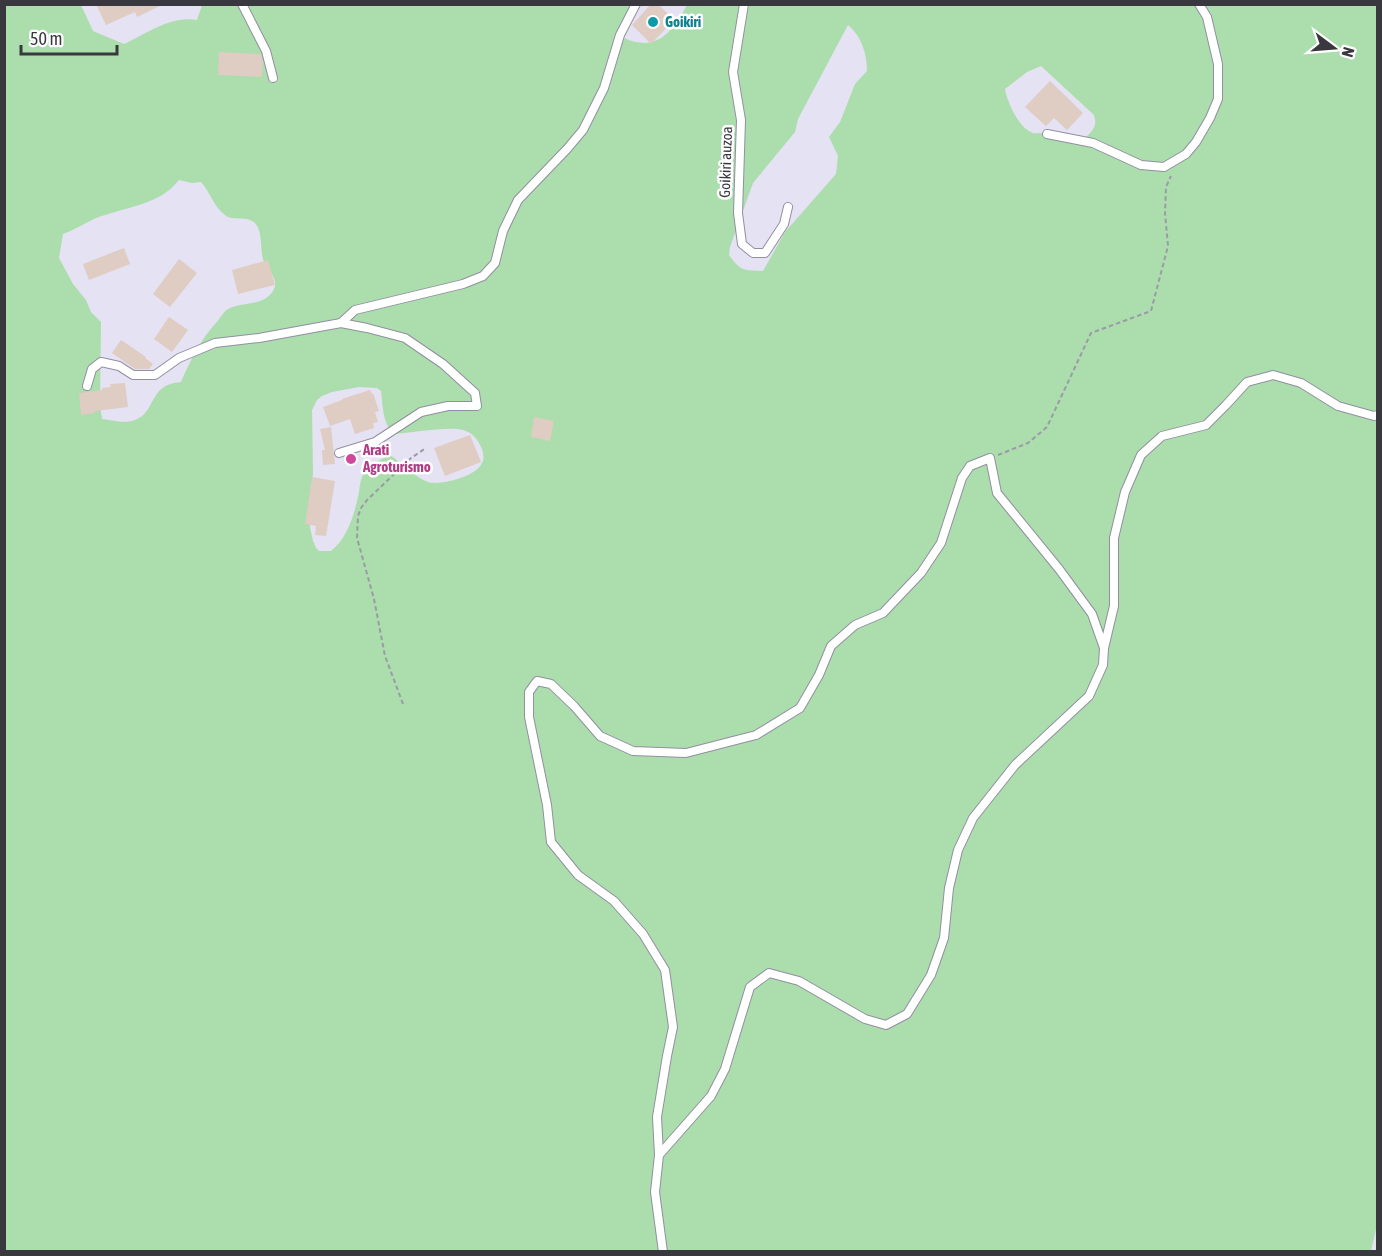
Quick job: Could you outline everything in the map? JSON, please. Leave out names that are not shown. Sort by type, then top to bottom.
[{"type":"lane","points":[[242,4],[266,51],[273,78]]},
{"type":"lane","points":[[340,323],[355,310],[464,284],[483,276],[495,262],[502,231],[518,200],[583,130],[604,88],[620,35],[636,4]]},
{"type":"lane","name":"Goikiri auzoa","points":[[744,4],[733,72],[741,120],[738,213],[742,244],[753,253],[765,253],[784,224],[788,207]]},
{"type":"lane","points":[[1047,134],[1093,143],[1142,165],[1164,167],[1186,154],[1210,118],[1218,99],[1218,64],[1207,17],[1199,4]]},
{"type":"lane","points":[[87,386],[92,369],[102,362],[119,366],[133,375],[155,375],[179,358],[215,343],[259,338],[340,323],[405,338],[443,364],[476,393],[477,406],[448,406],[421,412],[375,442],[339,453]]},
{"type":"lane","points":[[659,1155],[711,1096],[725,1069],[750,987],[769,973],[799,981],[866,1019],[886,1025],[908,1014],[931,975],[944,938],[949,888],[958,850],[972,818],[1015,765],[1089,696],[1103,665],[1104,648],[1114,606],[1114,538],[1125,492],[1141,454],[1162,436],[1206,424],[1247,382],[1273,375],[1301,383],[1338,406],[1377,415]]},
{"type":"lane","points":[[663,1251],[655,1192],[659,1155],[657,1118],[674,1027],[665,970],[643,934],[614,901],[579,875],[551,842],[547,805],[529,717],[529,692],[537,681],[551,684],[600,736],[633,751],[686,753],[756,735],[800,708],[819,675],[831,646],[855,625],[883,613],[921,573],[942,543],[962,478],[970,466],[990,458],[996,493],[1059,569],[1092,614],[1104,648]]},
{"type":"path","points":[[990,458],[1028,443],[1047,427],[1091,333],[1151,311],[1168,246],[1166,187],[1172,173]]},
{"type":"path","points":[[403,704],[385,656],[374,599],[357,538],[357,524],[361,508],[367,500],[411,458],[426,448]]},
{"type":"green space","points":[[5,5],[81,5],[93,31],[124,44],[169,22],[197,20],[202,5],[633,5],[623,34],[624,38],[646,43],[663,37],[670,31],[687,5],[1377,5],[1378,1221],[1371,1251],[5,1252]],"holes":[[[848,25],[863,46],[867,71],[855,84],[840,122],[829,137],[838,156],[836,174],[785,232],[763,271],[743,269],[729,255],[753,183],[795,132],[798,119]],[[1041,66],[1094,115],[1095,124],[1091,132],[1078,141],[1066,142],[1026,129],[1014,113],[1005,89],[1027,72]],[[179,180],[192,183],[201,182],[225,215],[248,219],[255,223],[260,235],[264,263],[274,278],[275,286],[269,296],[264,299],[224,312],[201,343],[181,382],[163,388],[142,416],[127,422],[102,419],[100,405],[101,322],[91,312],[86,300],[73,284],[59,258],[63,234],[94,219],[151,201],[171,189]],[[359,387],[377,388],[381,391],[385,420],[394,434],[448,429],[466,431],[481,447],[482,463],[479,468],[466,476],[434,483],[418,477],[390,455],[377,461],[363,475],[353,516],[342,539],[331,551],[319,551],[313,541],[310,527],[313,472],[312,410],[317,400],[332,392]]]},
{"type":"building","points":[[96,4],[164,4],[137,17],[135,12],[106,25]]},
{"type":"building","name":"Goikiri","points":[[651,4],[658,4],[674,20],[651,44],[632,25]]},
{"type":"building","points":[[219,52],[261,54],[262,77],[218,75]]},
{"type":"building","points":[[1050,81],[1083,113],[1067,130],[1054,118],[1046,126],[1025,107]]},
{"type":"building","points":[[124,248],[130,264],[89,280],[83,264]]},
{"type":"building","points":[[179,259],[197,273],[170,307],[153,294]]},
{"type":"building","points":[[268,260],[275,285],[238,294],[232,270]]},
{"type":"building","points":[[169,317],[188,330],[172,352],[154,339]]},
{"type":"building","points":[[121,340],[153,364],[149,369],[135,369],[112,353]]},
{"type":"building","points":[[125,383],[128,407],[81,415],[79,393],[102,390],[102,388],[111,387],[110,384]]},
{"type":"building","points":[[370,390],[379,411],[375,412],[378,422],[373,423],[374,428],[355,434],[350,419],[330,426],[323,407]]},
{"type":"building","points":[[534,417],[554,421],[550,441],[531,437]]},
{"type":"building","points":[[331,427],[335,464],[323,465],[322,450],[325,450],[320,429]]},
{"type":"building","points":[[470,435],[481,462],[445,476],[434,448]]},
{"type":"building","points":[[312,477],[335,481],[326,536],[315,535],[316,526],[305,524]]},
{"type":"place","name":"Goikiri","points":[[653,22]]},
{"type":"place","name":"Arati Agroturismo","points":[[351,459]]}]
